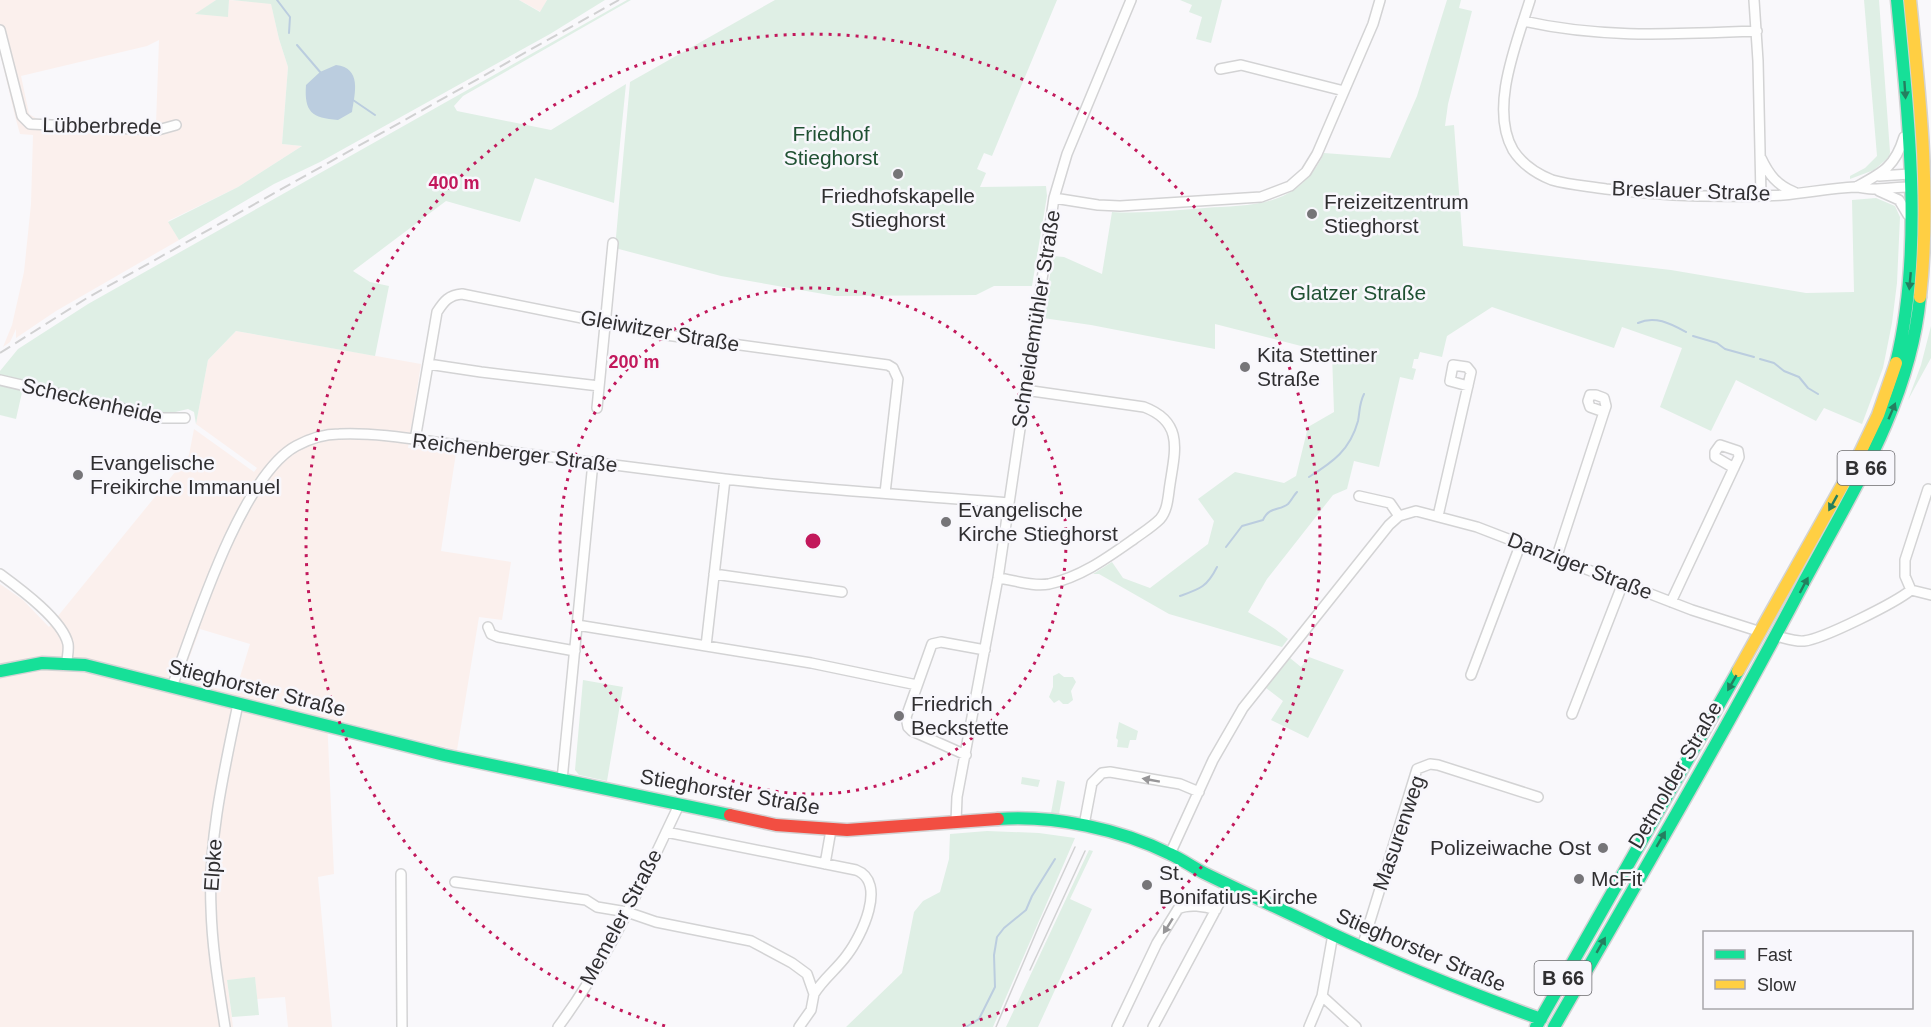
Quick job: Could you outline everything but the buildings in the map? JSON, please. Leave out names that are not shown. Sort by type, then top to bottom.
[{"type":"main road","name":"B 66","points":[[1897,0],[1908,126],[1910,180]]},
{"type":"main road","name":"B 66","points":[[1910,0],[1928,180]]},
{"type":"main road","points":[[1922,124],[1931,145]]},
{"type":"main road","points":[[1910,180],[1928,180]]},
{"type":"main road","name":"Detmolder Straße","points":[[1910,180],[1910,278],[1907,310],[1894,371],[1884,400],[1854,466],[1538,1023],[1554,1027],[1776,636],[1867,465],[1895,405],[1908,366],[1924,287],[1928,180]]},
{"type":"main road","points":[[1927,244],[1931,226]]},
{"type":"main road","points":[[1761,632],[1776,636]]},
{"type":"main road","name":"Stieghorster Straße","points":[[0,671],[29,664],[67,662],[444,755],[761,822],[831,830],[1017,817],[1084,825],[1124,836],[1170,854],[1229,885],[1333,934],[1538,1023]]},
{"type":"main road","points":[[1598,918],[1612,926]]},
{"type":"street","name":"Schneidemühler Straße","points":[[956,822],[957,797],[998,578],[1054,198],[1067,154],[1131,0]]},
{"type":"street","points":[[1054,198],[1098,206],[1120,206],[1252,198],[1280,192],[1301,178],[1312,163],[1373,24],[1380,0]]},
{"type":"street","name":"Breslauer Straße","points":[[1530,0],[1504,95],[1506,134],[1522,162],[1529,167],[1551,179],[1663,195],[1761,196],[1856,187],[1874,189],[1899,200],[1911,223]]},
{"type":"street","points":[[1754,0],[1761,196]]},
{"type":"street","points":[[1523,21],[1574,31],[1618,34],[1756,31]]},
{"type":"street","points":[[0,30],[2,42]]},
{"type":"street","name":"Lübberbrede","points":[[2,42],[20,112],[23,118],[32,125],[158,130],[176,125]]},
{"type":"street","points":[[1220,69],[1241,65],[1344,91]]},
{"type":"street","name":"Breslauer Straße","points":[[1856,187],[1887,169],[1895,160],[1908,126]]},
{"type":"street","points":[[1760,156],[1776,182],[1798,194]]},
{"type":"street","name":"Breslauer Straße","points":[[1874,177],[1910,180]]},
{"type":"street","name":"Breslauer Straße","points":[[1874,189],[1910,180]]},
{"type":"street","points":[[597,408],[613,243]]},
{"type":"street","name":"Gleiwitzer Straße","points":[[415,440],[437,312],[442,303],[451,295],[462,294],[666,335],[880,364],[893,368],[898,379],[885,494]]},
{"type":"street","points":[[428,364],[599,386]]},
{"type":"street","name":"Scheckenheide","points":[[0,380],[163,418],[185,418]]},
{"type":"street","points":[[1438,516],[1468,386]]},
{"type":"street","points":[[998,578],[1038,584],[1050,583],[1087,570],[1113,554],[1162,516],[1167,506],[1175,438],[1161,415],[1144,407],[1025,390]]},
{"type":"street","points":[[1557,556],[1604,412]]},
{"type":"street","name":"Reichenberger Straße","points":[[172,687],[210,582],[263,476],[276,461],[294,447],[314,438],[337,434],[415,440],[724,479],[1009,503]]},
{"type":"street","points":[[562,780],[593,462]]},
{"type":"street","points":[[1671,602],[1734,468]]},
{"type":"street","points":[[706,646],[724,479]]},
{"type":"street","points":[[1911,590],[1905,576],[1905,560],[1930,487]]},
{"type":"street","points":[[1170,854],[1225,736],[1243,708],[1389,525],[1399,516],[1390,503],[1359,496]]},
{"type":"street","name":"Danziger Straße","points":[[1399,516],[1416,511],[1477,527],[1671,602],[1761,632]]},
{"type":"street","points":[[1471,675],[1521,543]]},
{"type":"street","points":[[0,574],[26,594],[56,623],[68,643],[67,662]]},
{"type":"street","points":[[714,574],[842,592]]},
{"type":"street","points":[[1572,714],[1623,582]]},
{"type":"street","points":[[1776,636],[1797,641],[1813,639],[1893,602],[1911,590],[1931,595]]},
{"type":"street","points":[[577,625],[812,663],[917,685]]},
{"type":"street","points":[[488,627],[491,634],[498,637],[575,651]]},
{"type":"street","points":[[966,755],[915,733],[908,727],[906,717],[932,644],[941,642],[985,650]]},
{"type":"street","name":"Elpke","points":[[225,1027],[211,910],[211,872],[222,780],[238,704]]},
{"type":"street","name":"Masurenweg","points":[[1362,947],[1418,769],[1430,764],[1438,765],[1538,797]]},
{"type":"street","points":[[1084,825],[1092,783],[1102,773],[1110,772],[1180,784],[1199,792]]},
{"type":"street","name":"Memeler Straße","points":[[558,1027],[588,982],[627,912],[679,805]]},
{"type":"street","points":[[825,864],[831,830]]},
{"type":"street","points":[[666,832],[864,873],[870,881],[868,912],[859,935],[847,955],[814,994],[811,1010],[799,1027]]},
{"type":"street","points":[[401,874],[402,1027]]},
{"type":"street","points":[[455,882],[586,900],[597,907],[627,912],[656,922],[751,941],[792,963],[807,974],[821,977],[830,974]]},
{"type":"street","points":[[1153,1027],[1229,885]]},
{"type":"street","points":[[1117,1027],[1156,944],[1178,909],[1186,907],[1216,910]]},
{"type":"street","points":[[1309,1027],[1322,996],[1333,934]]},
{"type":"street","points":[[807,974],[814,994]]},
{"type":"street","points":[[1322,996],[1356,1027]]},
{"type":"shaded area","points":[[0,0],[216,0],[196,14],[228,16],[229,0],[271,3],[288,67],[282,144],[302,146],[238,187],[168,221],[179,240],[56,311],[16,338],[16,329],[10,342],[3,347],[12,325],[24,272],[31,204],[33,135],[20,134],[0,53]],"holes":[[[159,40],[156,124],[39,120],[29,114],[21,76],[147,46]]]},
{"type":"shaded area","points":[[519,0],[547,0],[541,12]]},
{"type":"shaded area","points":[[236,331],[421,364],[408,448],[456,453],[441,551],[511,562],[502,620],[479,617],[457,750],[327,718],[334,874],[318,877],[332,1027],[288,1027],[285,997],[257,999],[255,978],[227,980],[233,1027],[0,1027],[0,584],[23,600],[49,627],[189,455],[194,429],[254,472],[257,468],[196,424],[208,360]],"holes":[[[200,629],[250,644],[235,693],[200,684],[191,677],[188,661]]]},
{"type":"green space","points":[[216,0],[229,0],[228,17],[195,14]]},
{"type":"green space","points":[[232,0],[519,0],[540,12],[547,0],[605,0],[550,34],[320,162],[274,184],[179,240],[168,222],[238,187],[302,146],[282,144],[288,67],[271,4]]},
{"type":"green space","points":[[627,0],[631,0],[463,96],[454,106],[457,111],[551,130],[626,84],[614,203],[535,178],[520,222],[446,201],[353,271],[370,282],[389,286],[375,356],[236,331],[208,360],[196,424],[194,412],[188,409],[158,413],[0,375],[0,371],[18,349],[88,304]]},
{"type":"green space","name":"Friedhof Stieghorst","points":[[775,0],[1057,0],[992,156],[984,153],[977,169],[986,173],[980,187],[1046,186],[1047,196],[1032,286],[994,286],[976,295],[835,296],[721,276],[615,248],[630,82]]},
{"type":"green space","points":[[1180,0],[1222,0],[1211,43],[1196,39],[1202,17],[1189,12],[1192,5]]},
{"type":"green space","name":"Glatzer Straße","points":[[1447,0],[1461,0],[1459,8],[1472,11],[1448,104],[1445,126],[1454,125],[1463,246],[1671,270],[1806,293],[1854,292],[1852,200],[1876,198],[1895,206],[1900,217],[1897,283],[1892,323],[1883,368],[1862,424],[1824,408],[1816,421],[1736,380],[1711,431],[1660,407],[1682,348],[1622,327],[1614,348],[1492,307],[1447,336],[1442,357],[1420,352],[1418,359],[1414,359],[1412,368],[1416,369],[1413,380],[1400,377],[1379,467],[1354,461],[1347,489],[1333,495],[1267,579],[1248,612],[1288,639],[1282,647],[1169,614],[1099,574],[1093,574],[1112,562],[1123,578],[1150,588],[1208,544],[1214,521],[1198,499],[1235,472],[1284,483],[1296,476],[1308,427],[1334,412],[1332,354],[1215,324],[1215,349],[1043,318],[1053,256],[1064,257],[1102,274],[1112,212],[1158,212],[1264,202],[1290,193],[1302,184],[1317,166],[1324,153],[1390,158],[1417,96]]},
{"type":"green space","points":[[1864,0],[1879,0],[1890,152],[1889,157],[1874,170],[1850,179],[1850,176],[1865,168],[1877,156]]},
{"type":"green space","points":[[1931,326],[1931,358],[1908,400],[1921,365]]},
{"type":"green space","points":[[0,383],[23,388],[16,419],[0,415]]},
{"type":"green space","points":[[1309,657],[1344,670],[1308,738],[1271,720],[1283,701],[1266,688],[1290,658],[1301,667]]},
{"type":"green space","points":[[1059,673],[1064,677],[1073,677],[1076,682],[1071,691],[1073,700],[1068,704],[1063,704],[1059,700],[1054,703],[1049,697],[1053,687],[1053,676]]},
{"type":"green space","points":[[583,680],[623,687],[607,781],[579,775],[575,770]]},
{"type":"green space","points":[[1119,722],[1138,731],[1136,740],[1130,740],[1128,748],[1117,747]]},
{"type":"green space","points":[[1022,777],[1040,780],[1038,787],[1021,784]]},
{"type":"green space","points":[[1057,780],[1065,782],[1059,814],[1051,813]]},
{"type":"green space","points":[[987,831],[1039,833],[1075,838],[993,1027],[846,1027],[902,973],[914,912],[923,901],[940,892],[949,859],[950,834]]},
{"type":"green space","points":[[1089,850],[1093,851],[1070,899],[1092,909],[1038,1027],[1006,1027]]},
{"type":"green space","points":[[255,977],[259,1015],[232,1017],[227,980]]},
{"type":"water","points":[[336,65],[350,71],[355,83],[352,112],[338,120],[316,115],[306,102],[306,85],[320,72]]},
{"type":"waterway","points":[[277,0],[290,17],[289,33]]},
{"type":"waterway","points":[[297,45],[321,73]]},
{"type":"waterway","points":[[353,100],[375,115]]},
{"type":"waterway","points":[[1638,323],[1657,320],[1686,332]]},
{"type":"waterway","points":[[1693,336],[1717,343],[1725,349],[1754,357]]},
{"type":"waterway","points":[[1760,359],[1774,363],[1784,371],[1799,377],[1808,388],[1818,394]]},
{"type":"waterway","points":[[1309,477],[1326,466],[1345,448],[1355,431],[1364,394]]},
{"type":"waterway","points":[[1226,547],[1242,526],[1263,520],[1271,511],[1288,504],[1297,492]]},
{"type":"waterway","points":[[1180,596],[1202,586],[1210,579],[1217,567]]},
{"type":"waterway","points":[[966,1027],[979,1019],[995,987],[994,955],[997,937],[1004,928],[1026,910],[1055,859]]},
{"type":"tram line","points":[[996,1027],[1075,847]]},
{"type":"tram line","points":[[1030,970],[1085,851]]},
{"type":"railway","points":[[0,353],[87,298],[619,0]]},
{"type":"traffic: fast","points":[[1896,363],[1905,320],[1912,229],[1909,136],[1897,0]]},
{"type":"traffic: fast","points":[[1554,1027],[1713,749],[1860,478],[1877,444],[1905,373],[1920,297]]},
{"type":"traffic: fast","points":[[0,671],[42,663],[85,665],[444,755],[730,815]]},
{"type":"traffic: fast","points":[[1536,1027],[1738,671]]},
{"type":"traffic: fast","points":[[998,819],[1019,818],[1064,822],[1130,837],[1170,854],[1206,874],[1356,945],[1541,1019]]},
{"type":"traffic: slow","points":[[1910,0],[1923,148],[1924,223],[1920,297]]},
{"type":"traffic: slow","points":[[1738,671],[1857,459],[1878,415],[1896,363]]},
{"type":"traffic: jam","points":[[730,815],[776,825],[847,830],[998,819]]},
{"type":"place","name":"Friedhofskapelle Stieghorst","points":[[898,174]]},
{"type":"place","name":"Freizeitzentrum Stieghorst","points":[[1312,214]]},
{"type":"place","name":"Kita Stettiner Straße","points":[[1245,367]]},
{"type":"place","name":"Evangelische Freikirche Immanuel","points":[[78,475]]},
{"type":"place","name":"Evangelische Kirche Stieghorst","points":[[946,522]]},
{"type":"place","name":"Friedrich Beckstette","points":[[899,716]]},
{"type":"place","name":"Polizeiwache Ost","points":[[1603,848]]},
{"type":"place","name":"McFit","points":[[1579,879]]},
{"type":"place","name":"St. Bonifatius-Kirche","points":[[1147,885]]}]
